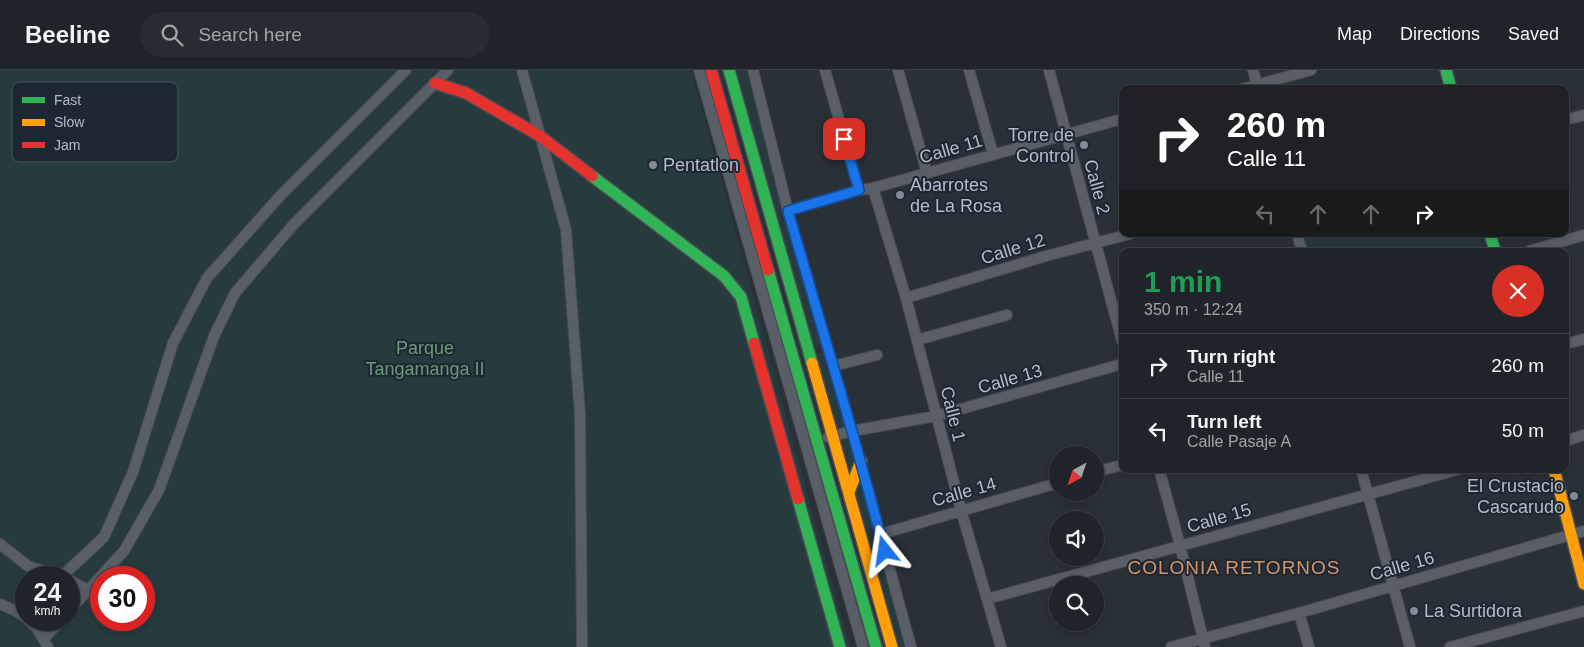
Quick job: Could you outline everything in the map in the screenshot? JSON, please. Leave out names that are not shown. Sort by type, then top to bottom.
[{"type":"main road","points":[[711,70],[788,359],[817,440],[873,646]]},
{"type":"main road","points":[[729,70],[891,644]]},
{"type":"main road","points":[[1446,70],[1450,85]]},
{"type":"main road","points":[[435,83],[466,93],[540,136],[724,276],[741,297],[840,647]]},
{"type":"main road","points":[[849,492],[861,460]]},
{"type":"main road","points":[[1555,473],[1584,584]]},
{"type":"street","points":[[76,566],[104,537],[133,472],[173,343],[207,278],[281,195],[406,70]]},
{"type":"street","points":[[80,599],[124,551],[159,490],[214,336],[235,293],[294,224],[448,70]]},
{"type":"street","points":[[522,70],[566,230],[580,414],[582,647]]},
{"type":"street","points":[[699,70],[788,359],[863,647]]},
{"type":"street","points":[[753,70],[788,211],[861,460],[910,642],[873,646]]},
{"type":"street","points":[[825,70],[859,190]]},
{"type":"street","points":[[898,70],[926,173]]},
{"type":"street","points":[[969,70],[993,154]]},
{"type":"street","name":"Calle 2","points":[[1049,70],[1119,330]]},
{"type":"street","points":[[1253,70],[1257,85]]},
{"type":"street","points":[[1263,85],[1311,70]]},
{"type":"street","points":[[1569,119],[1584,115]]},
{"type":"street","name":"Calle 11","points":[[788,211],[1119,120]]},
{"type":"street","name":"Calle 1","points":[[873,188],[918,340],[960,510],[1001,647]]},
{"type":"street","points":[[1539,248],[1584,235]]},
{"type":"street","name":"Calle 12","points":[[906,298],[1119,237]]},
{"type":"street","points":[[918,340],[1007,315]]},
{"type":"street","points":[[1569,343],[1584,339]]},
{"type":"street","points":[[788,359],[827,348]]},
{"type":"street","points":[[833,366],[877,355]]},
{"type":"street","name":"Calle 13","points":[[817,440],[852,431],[936,416],[1119,365]]},
{"type":"street","points":[[1569,440],[1584,435]]},
{"type":"street","points":[[1104,470],[1119,466]]},
{"type":"street","points":[[1160,473],[1180,545],[1203,643]]},
{"type":"street","points":[[1362,473],[1410,647]]},
{"type":"street","name":"Calle 15","points":[[987,599],[1445,473]]},
{"type":"street","name":"Calle 14","points":[[881,534],[1049,485]]},
{"type":"street","name":"Calle 16","points":[[1171,647],[1203,643],[1393,585],[1584,531]]},
{"type":"street","points":[[0,544],[28,566]]},
{"type":"street","points":[[80,586],[88,590]]},
{"type":"street","points":[[0,604],[14,610]]},
{"type":"street","points":[[1450,647],[1584,611]]},
{"type":"street","points":[[1299,613],[1309,647]]},
{"type":"street","points":[[36,631],[46,643],[54,631]]},
{"type":"green space","name":"Parque Tangamanga II","points":[[0,70],[691,70],[850,647],[0,647]]},
{"type":"green space","points":[[734,70],[749,70],[826,345],[814,347]]},
{"type":"green space","points":[[1304,237],[1480,237],[1483,248],[1308,248]]},
{"type":"green space","points":[[826,351],[848,429],[838,431],[814,354]]},
{"type":"green space","points":[[850,434],[857,460],[850,478],[839,438]]},
{"type":"green space","points":[[860,471],[909,647],[898,647],[853,489]]},
{"type":"traffic: fast","points":[[729,70],[812,363]]},
{"type":"traffic: fast","points":[[1446,70],[1450,85]]},
{"type":"traffic: fast","points":[[592,176],[724,276],[741,297],[754,343]]},
{"type":"traffic: fast","points":[[1491,237],[1494,248]]},
{"type":"traffic: fast","points":[[768,270],[876,647]]},
{"type":"traffic: fast","points":[[798,499],[840,647]]},
{"type":"traffic: slow","points":[[812,363],[892,647]]},
{"type":"traffic: slow","points":[[849,492],[861,461]]},
{"type":"traffic: slow","points":[[1555,473],[1584,584]]},
{"type":"traffic: jam","points":[[711,70],[768,270]]},
{"type":"traffic: jam","points":[[435,83],[466,93],[540,136],[592,176]]},
{"type":"traffic: jam","points":[[754,343],[798,499]]},
{"type":"place","name":"Torre de Control","points":[[1084,145]]},
{"type":"place","name":"Pentatlon","points":[[653,165]]},
{"type":"place","name":"Abarrotes de La Rosa","points":[[900,195]]},
{"type":"place","name":"El Crustacio Cascarudo","points":[[1574,496]]},
{"type":"place","name":"La Surtidora","points":[[1414,611]]},
{"type":"district","name":"COLONIA RETORNOS","points":[[1234,567]]},
{"type":"route","points":[[844,139],[859,190],[788,211],[885,551]]}]
